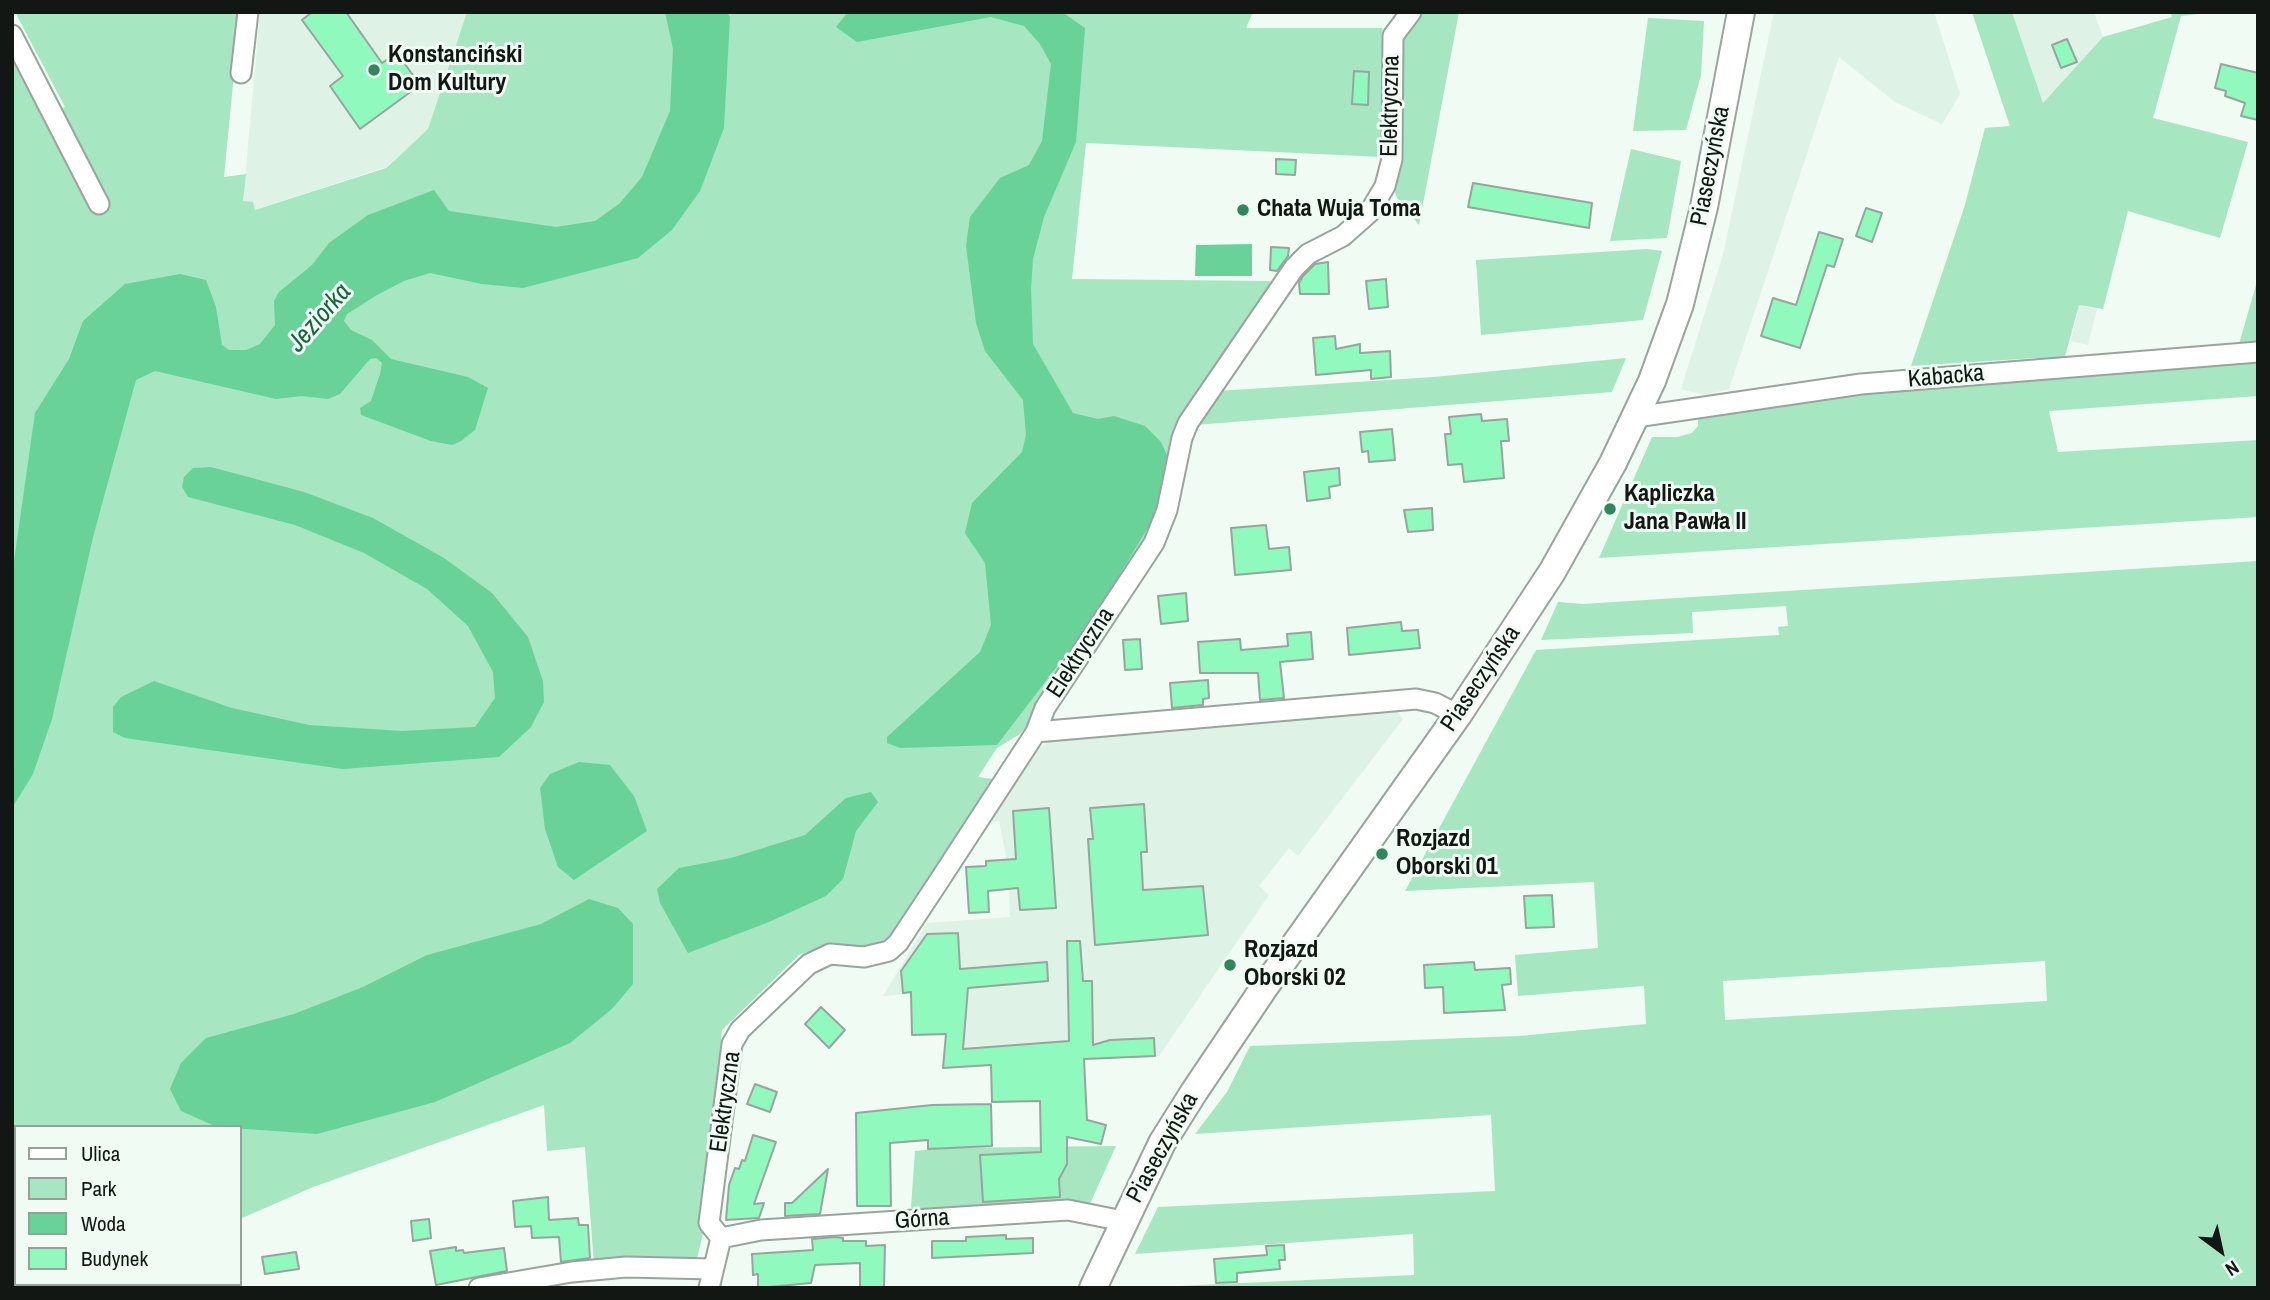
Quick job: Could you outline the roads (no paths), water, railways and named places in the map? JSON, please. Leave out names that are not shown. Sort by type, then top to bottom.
[{"type":"main road","name":"Piaseczyńska","points":[[1093,1288],[1162,1143],[1201,1081],[1458,715],[1552,572],[1636,417],[1666,348],[1694,252],[1741,12]]},
{"type":"street","points":[[241,73],[248,12]]},
{"type":"street","name":"Elektryczna","points":[[721,1238],[709,1223],[732,1044],[740,1030],[810,964],[830,954],[864,957],[889,951],[898,943],[1036,732],[1041,714],[1069,675],[1163,525],[1188,423],[1294,268],[1308,254],[1343,236],[1369,212],[1385,186],[1392,159],[1393,36],[1411,12]]},
{"type":"street","points":[[12,35],[99,204]]},
{"type":"street","name":"Kabacka","points":[[1636,417],[1861,384],[2258,352]]},
{"type":"street","points":[[1036,732],[1416,699],[1435,703],[1458,715]]},
{"type":"street","name":"Górna","points":[[721,1238],[761,1230],[1068,1210],[1123,1221]]},
{"type":"street","points":[[478,1288],[599,1270],[711,1278],[721,1238]]},
{"type":"water","name":"Jeziorka","points":[[665,12],[727,12],[730,17],[724,128],[700,191],[672,230],[638,258],[523,288],[482,284],[430,273],[404,281],[347,314],[344,321],[351,330],[372,340],[391,359],[468,377],[488,388],[475,430],[461,441],[452,445],[431,441],[361,415],[360,408],[371,401],[380,374],[382,363],[376,358],[370,359],[340,394],[328,399],[302,396],[276,399],[155,371],[136,380],[93,537],[52,719],[33,774],[12,808],[12,575],[35,413],[69,359],[83,321],[125,284],[180,274],[206,280],[216,307],[222,345],[229,350],[246,350],[260,344],[275,325],[274,301],[279,292],[312,265],[329,243],[368,215],[434,190],[449,211],[556,227],[595,221],[619,204],[642,177],[670,111],[673,49]]},
{"type":"water","points":[[848,12],[1062,12],[1085,28],[1076,142],[1044,217],[1033,259],[1033,344],[1073,413],[1098,419],[1114,416],[1145,426],[1161,442],[1170,462],[1167,484],[1159,495],[1155,516],[1091,622],[997,745],[900,748],[887,743],[887,737],[980,652],[991,625],[985,563],[965,533],[972,503],[1022,452],[1026,435],[1023,400],[985,351],[976,323],[966,246],[970,217],[1000,178],[1029,165],[1042,141],[1051,64],[1040,44],[1024,26],[991,17],[857,42],[836,27]]},
{"type":"water","points":[[1252,244],[1252,276],[1195,276],[1196,245]]},
{"type":"water","points":[[211,467],[304,492],[373,518],[444,558],[492,593],[528,637],[543,681],[544,702],[531,727],[499,757],[343,769],[125,738],[113,732],[113,707],[121,697],[154,681],[232,708],[309,725],[402,731],[475,727],[495,698],[493,672],[468,626],[427,589],[364,553],[295,525],[188,497],[182,487],[184,477],[193,468]]},
{"type":"water","points":[[579,762],[610,765],[634,796],[647,831],[574,880],[558,867],[545,829],[540,788],[550,774]]},
{"type":"water","points":[[871,792],[878,802],[856,831],[843,879],[826,896],[769,922],[688,953],[660,903],[657,889],[679,868],[731,858],[805,835],[846,798]]},
{"type":"water","points":[[589,899],[618,908],[633,924],[633,984],[612,1009],[570,1043],[435,1102],[317,1134],[242,1129],[242,1125],[212,1125],[181,1111],[170,1089],[181,1063],[206,1038],[294,1014],[363,987],[427,955],[541,924]]},
{"type":"place","name":"Konstanciński Dom Kultury","points":[[374,70]]},
{"type":"place","name":"Chata Wuja Toma","points":[[1243,210]]},
{"type":"place","name":"Kapliczka Jana Pawła II","points":[[1610,509]]},
{"type":"place","name":"Rozjazd Oborski 01","points":[[1382,854]]},
{"type":"place","name":"Rozjazd Oborski 02","points":[[1230,965]]}]
